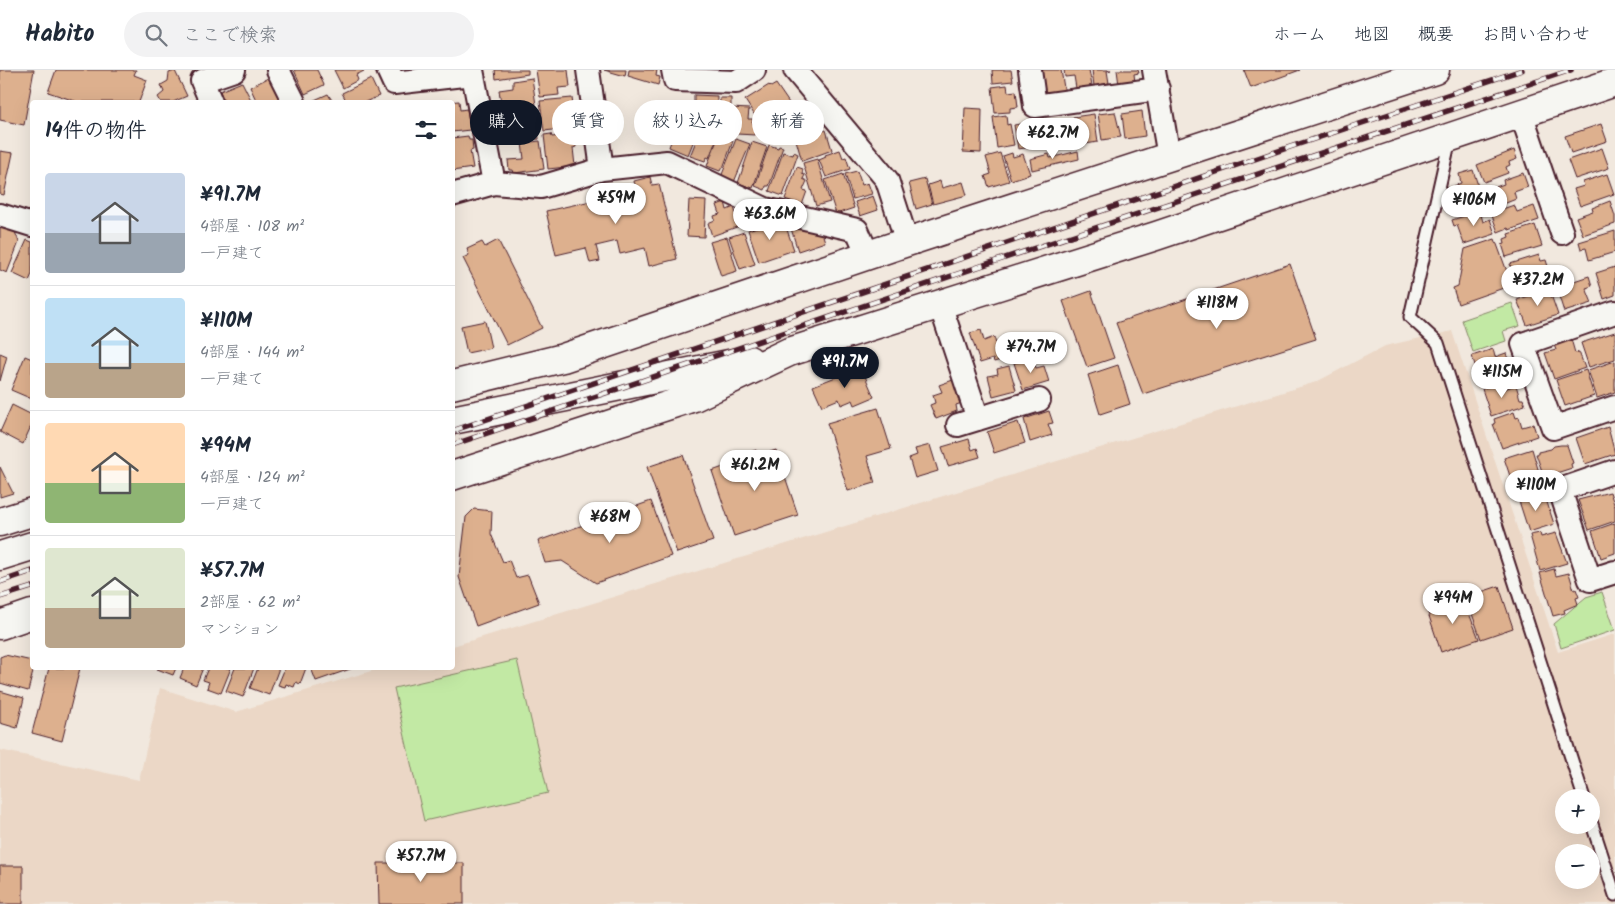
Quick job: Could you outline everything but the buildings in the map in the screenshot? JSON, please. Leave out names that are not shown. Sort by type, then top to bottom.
[{"type":"street","points":[[210,100],[202,81],[234,70]]},
{"type":"street","points":[[278,70],[293,100]]},
{"type":"street","points":[[388,70],[394,83],[472,72],[494,184]]},
{"type":"street","points":[[588,70],[602,169]]},
{"type":"street","points":[[672,70],[676,80],[736,82],[754,70]]},
{"type":"street","points":[[795,70],[887,180],[907,242]]},
{"type":"street","points":[[1030,70],[1035,106],[1156,80],[1169,157]]},
{"type":"street","points":[[455,384],[563,358],[907,242],[1435,70]]},
{"type":"street","points":[[455,419],[789,352],[1156,236],[1615,82]]},
{"type":"street","points":[[1521,113],[1562,233]]},
{"type":"street","points":[[455,194],[494,184],[542,187],[602,169],[668,162],[765,209],[857,230],[868,255]]},
{"type":"street","points":[[0,215],[30,224]]},
{"type":"street","points":[[940,304],[968,422],[1039,400]]},
{"type":"street","points":[[1615,312],[1523,344],[1552,428],[1615,408]]},
{"type":"street","points":[[455,475],[694,397],[789,352]]},
{"type":"street","points":[[1615,471],[1560,490],[1590,580],[1615,572]]},
{"type":"street","points":[[0,522],[30,513]]},
{"type":"street","points":[[0,556],[30,547]]},
{"type":"street","points":[[0,625],[30,615]]},
{"type":"lane","points":[[1450,137],[1410,317],[1438,343],[1581,789]]},
{"type":"lane","points":[[1595,834],[1615,895]]},
{"type":"shaded area","points":[[1452,331],[1558,652],[1615,634],[1615,904],[0,904],[0,750],[139,780],[160,688],[236,712],[374,670],[455,670],[455,645],[1316,382],[1385,346]]},
{"type":"green space","points":[[1512,303],[1520,326],[1503,331],[1506,341],[1473,352],[1462,320]]},
{"type":"green space","points":[[1602,592],[1615,630],[1561,648],[1554,624],[1586,597]]},
{"type":"green space","points":[[517,660],[548,793],[424,821],[394,688]]},
{"type":"railway","points":[[455,430],[1522,70]]},
{"type":"railway","points":[[455,444],[981,266],[1571,70]]},
{"type":"railway","points":[[0,582],[30,572]]},
{"type":"railway","points":[[0,597],[30,588]]}]
